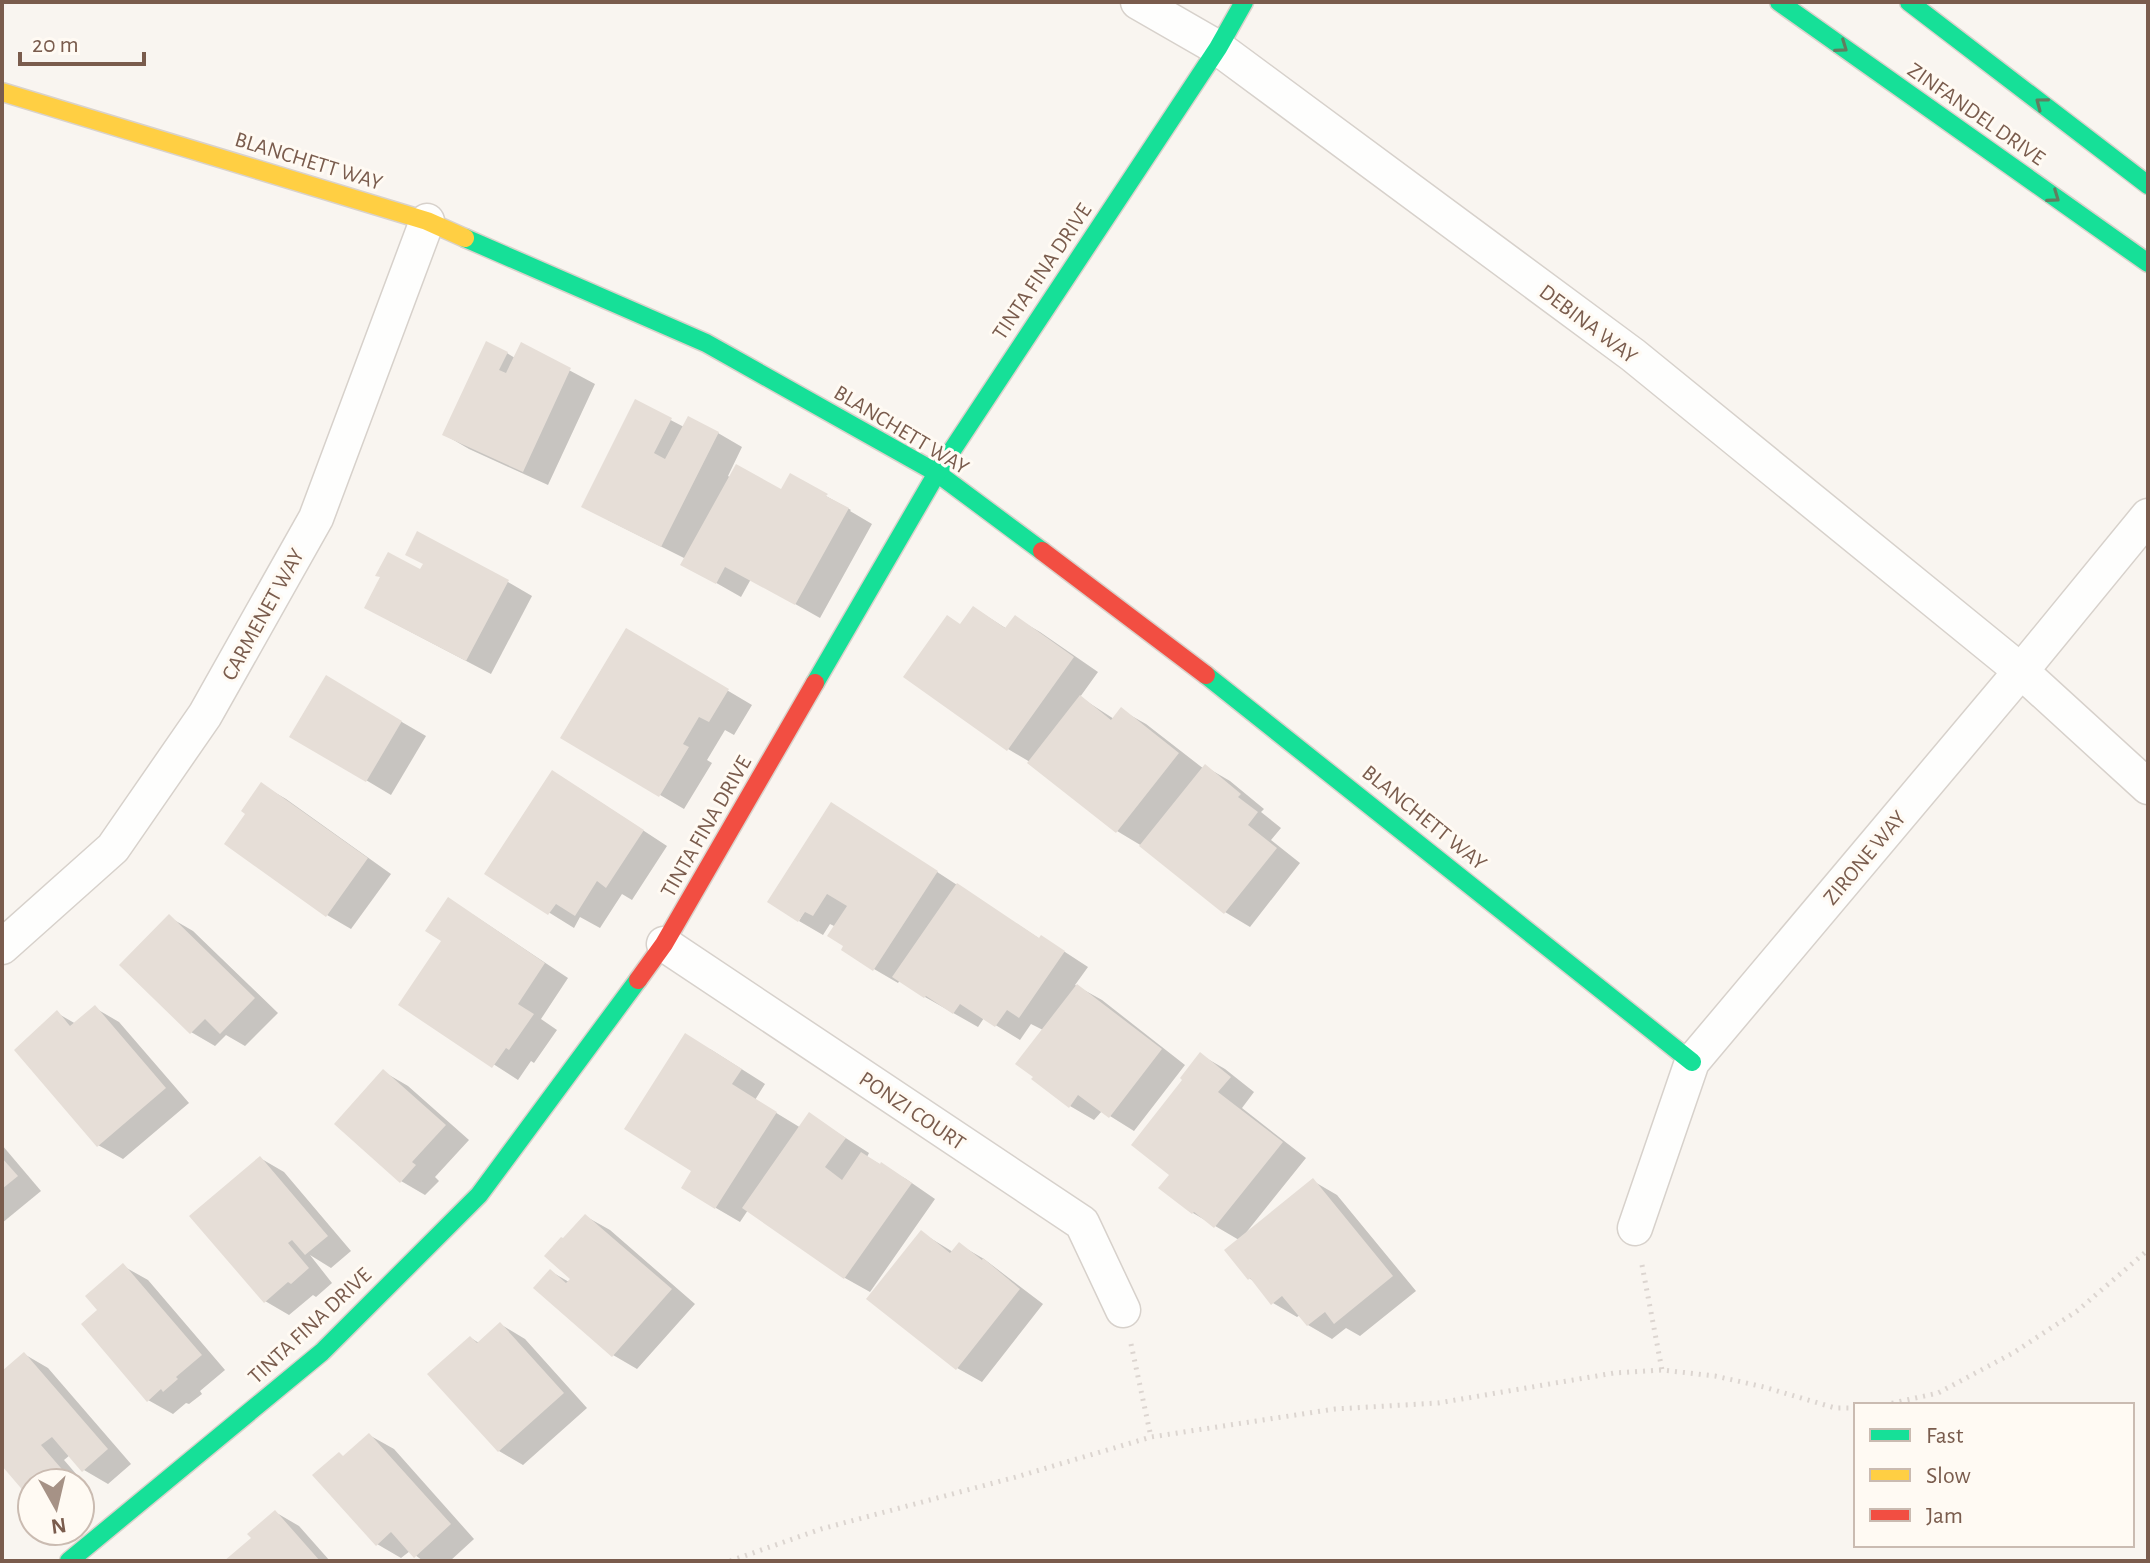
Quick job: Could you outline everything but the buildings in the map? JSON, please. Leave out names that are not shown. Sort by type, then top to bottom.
[{"type":"street","name":"DEBINA WAY","points":[[1138,2],[1218,48],[1633,355],[2021,671],[2148,787]]},
{"type":"street","name":"TINTA FINA DRIVE","points":[[69,1561],[322,1352],[479,1195],[664,944],[937,473],[1218,48],[1244,2]]},
{"type":"street","name":"ZINFANDEL DRIVE","points":[[1779,2],[2148,263]]},
{"type":"street","name":"ZINFANDEL DRIVE","points":[[1909,2],[2148,185]]},
{"type":"street","name":"BLANCHETT WAY","points":[[2,92],[427,221],[706,343],[937,473],[1241,701],[1692,1062]]},
{"type":"street","name":"CARMENET WAY","points":[[2,947],[113,848],[205,715],[316,518],[427,221]]},
{"type":"street","name":"ZIRONE WAY","points":[[1635,1228],[1692,1062],[2148,516]]},
{"type":"street","name":"PONZI COURT","points":[[664,944],[1082,1223],[1123,1310]]},
{"type":"path","points":[[1635,1228],[1662,1370]]},
{"type":"path","points":[[1893,1403],[1938,1393],[2013,1353],[2077,1311],[2148,1250]]},
{"type":"path","points":[[1123,1310],[1151,1437]]},
{"type":"path","points":[[730,1561],[821,1529],[1151,1437],[1335,1409],[1438,1403],[1614,1373],[1662,1370],[1715,1376],[1835,1408],[1854,1408]]},
{"type":"traffic: fast","points":[[815,683],[937,473],[1218,48],[1244,2]]},
{"type":"traffic: fast","points":[[1779,2],[2148,263]]},
{"type":"traffic: fast","points":[[1909,2],[2148,185]]},
{"type":"traffic: fast","points":[[465,238],[706,343],[937,473],[1042,551]]},
{"type":"traffic: fast","points":[[1206,675],[1692,1062]]},
{"type":"traffic: fast","points":[[69,1561],[322,1352],[479,1195],[638,980]]},
{"type":"traffic: slow","points":[[2,92],[427,221],[465,238]]},
{"type":"traffic: jam","points":[[1042,551],[1206,675]]},
{"type":"traffic: jam","points":[[638,980],[664,944],[815,683]]}]
